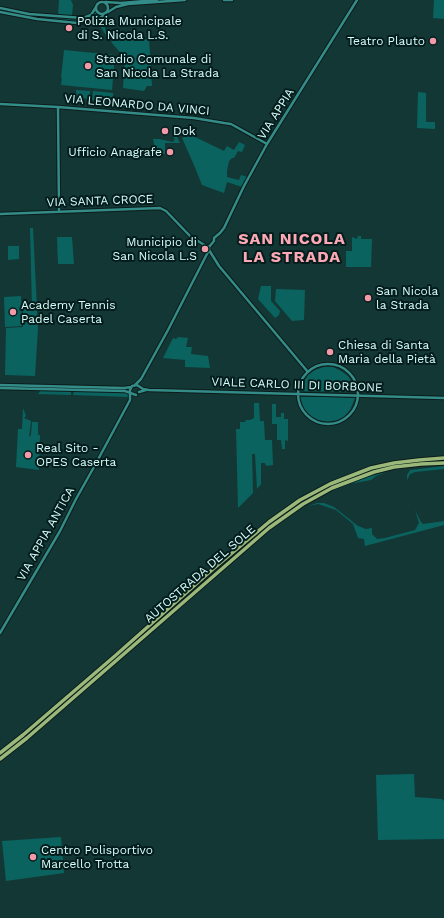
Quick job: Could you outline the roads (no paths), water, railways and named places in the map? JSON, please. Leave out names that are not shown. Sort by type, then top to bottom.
[{"type":"highway","name":"AUTOSTRADA DEL SOLE","points":[[0,753],[24,735],[82,685],[213,569],[269,522],[300,500],[330,484],[371,468],[394,463],[444,458]]},
{"type":"highway","name":"AUTOSTRADA DEL SOLE","points":[[0,759],[33,733],[269,528],[303,504],[332,488],[374,472],[394,467],[444,463]]},
{"type":"street","points":[[0,8],[29,14],[83,18],[91,15],[99,3],[158,0]]},
{"type":"street","points":[[0,12],[55,21],[81,23],[93,22],[116,7],[128,4],[185,0]]},
{"type":"street","points":[[224,0],[232,0]]},
{"type":"street","name":"VIA APPIA","points":[[141,379],[214,241],[214,238],[224,228],[244,186],[267,144],[356,0]]},
{"type":"street","points":[[105,2],[108,7],[108,12]]},
{"type":"street","points":[[96,7],[98,14],[104,15]]},
{"type":"street","name":"VIA LEONARDO DA VINCI","points":[[0,104],[194,118],[231,124],[267,144]]},
{"type":"street","points":[[58,107],[59,212]]},
{"type":"street","name":"VIA SANTA CROCE","points":[[0,214],[123,209],[163,209],[190,236],[209,248]]},
{"type":"street","points":[[209,248],[219,266],[308,372]]},
{"type":"street","points":[[325,364],[340,367],[349,372],[354,379],[358,395],[356,406],[351,414],[340,422],[327,425],[307,417],[301,408],[298,394],[300,384],[308,372],[325,364]]},
{"type":"street","points":[[0,386],[124,388],[135,385],[141,379]]},
{"type":"street","points":[[0,386],[126,391],[136,395],[139,392],[141,379]]},
{"type":"street","name":"VIALE CARLO III DI BORBONE","points":[[135,385],[148,390]]},
{"type":"street","points":[[131,387],[131,393]]},
{"type":"street","name":"VIALE CARLO III DI BORBONE","points":[[139,392],[148,390],[444,398]]},
{"type":"street","name":"VIA APPIA ANTICA","points":[[0,632],[60,531],[130,400],[131,393]]},
{"type":"street","name":"VIA APPIA ANTICA","points":[[130,400],[136,395]]},
{"type":"place","name":"Polizia Municipale di S. Nicola L.S.","points":[[69,28]]},
{"type":"place","name":"Teatro Plauto","points":[[433,41]]},
{"type":"place","name":"Stadio Comunale di San Nicola La Strada","points":[[88,66]]},
{"type":"place","name":"Dok","points":[[165,131]]},
{"type":"place","name":"Ufficio Anagrafe","points":[[170,152]]},
{"type":"place","name":"Municipio di San Nicola L.S","points":[[205,249]]},
{"type":"place","name":"San Nicola la Strada","points":[[368,298]]},
{"type":"place","name":"Academy Tennis Padel Caserta","points":[[13,312]]},
{"type":"place","name":"Chiesa di Santa Maria della Pietà","points":[[330,352]]},
{"type":"place","name":"Real Sito - OPES Caserta","points":[[28,455]]},
{"type":"place","name":"Centro Polisportivo Marcello Trotta","points":[[33,857]]},
{"type":"district","name":"SAN NICOLA LA STRADA","points":[[292,248]]}]
